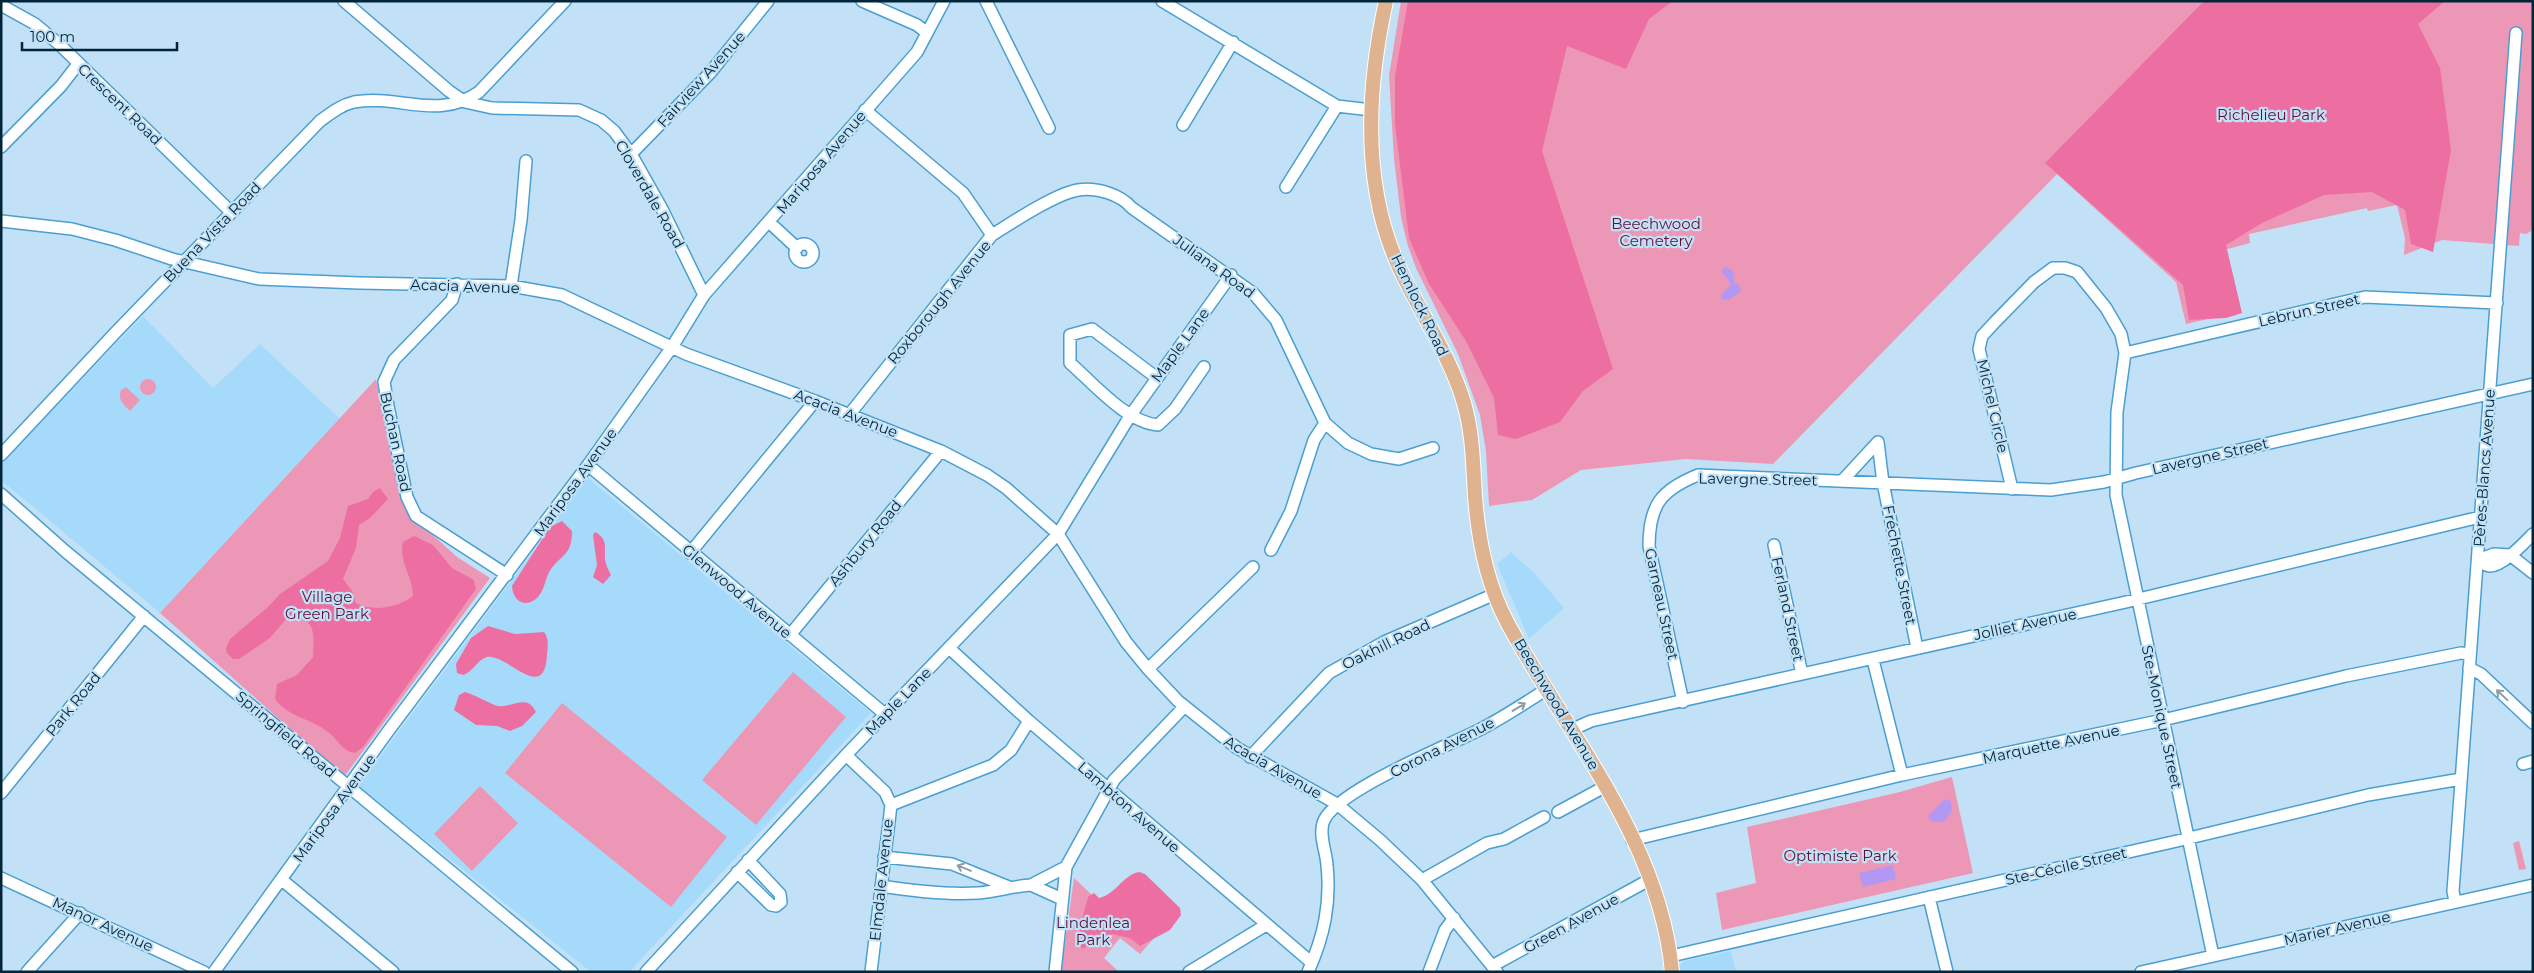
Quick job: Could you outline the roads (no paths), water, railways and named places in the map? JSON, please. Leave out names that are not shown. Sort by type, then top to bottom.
[{"type":"main road","name":"Hemlock Road","points":[[1386,1],[1374,68],[1371,110],[1371,151],[1384,223],[1398,264],[1451,368],[1464,403],[1470,429]]},
{"type":"main road","name":"Beechwood Avenue","points":[[1470,429],[1479,526],[1485,560],[1495,594],[1505,620],[1606,786],[1632,840],[1650,880],[1662,917],[1671,956],[1672,972]]},
{"type":"street","points":[[465,102],[479,92],[565,1]]},
{"type":"street","name":"Fairview Avenue","points":[[631,154],[710,73],[768,1]]},
{"type":"street","points":[[862,1],[917,25],[927,33]]},
{"type":"street","name":"Mariposa Avenue","points":[[214,972],[349,788],[389,730],[588,465],[672,347],[704,295],[917,52],[944,1]]},
{"type":"street","points":[[986,1],[1049,128]]},
{"type":"street","points":[[1162,1],[1337,106],[1371,110]]},
{"type":"street","name":"Cloverdale Road","points":[[348,2],[449,91],[465,102],[492,108],[579,110],[601,120],[614,131],[631,154],[662,209],[704,295]]},
{"type":"street","name":"Crescent Road","points":[[1,5],[35,24],[60,45],[231,212]]},
{"type":"street","name":"Pères-Blancs Avenue","points":[[2454,902],[2453,891],[2516,33]]},
{"type":"street","points":[[1183,125],[1233,42]]},
{"type":"street","points":[[1,147],[61,86],[78,64]]},
{"type":"street","name":"Buena Vista Road","points":[[1,455],[231,212],[320,121],[339,108],[354,102],[373,101],[438,107],[465,102]]},
{"type":"street","points":[[1286,187],[1337,106]]},
{"type":"street","name":"Roxborough Avenue","points":[[849,415],[992,235],[963,193],[865,110]]},
{"type":"street","points":[[511,286],[521,220],[526,161]]},
{"type":"street","name":"Juliana Road","points":[[992,235],[1022,217],[1079,190],[1106,192],[1127,203],[1253,293],[1276,320],[1325,423],[1348,443],[1371,454],[1399,459],[1433,448]]},
{"type":"street","name":"Acacia Avenue","points":[[1,221],[72,229],[115,240],[184,262],[259,279],[511,286],[562,295],[672,347],[815,400],[941,451],[987,475],[1006,488],[1058,534],[1107,615],[1148,669],[1184,707],[1250,757],[1338,804],[1422,880],[1495,969]]},
{"type":"street","points":[[769,222],[797,248]]},
{"type":"street","name":"Michel Circle","points":[[2012,489],[1979,349],[1982,336],[2034,282],[2053,268],[2065,268],[2076,272],[2106,308],[2121,334],[2125,353],[2117,412],[2118,477]]},
{"type":"street","name":"Maple Lane","points":[[646,972],[846,755],[886,716],[1058,534],[1130,416],[1230,275]]},
{"type":"street","name":"Buchan Road","points":[[457,284],[452,300],[394,360],[384,382],[388,406],[407,497],[416,516],[506,575]]},
{"type":"street","name":"Lebrun Street","points":[[2125,353],[2172,340],[2365,296],[2497,303]]},
{"type":"street","points":[[1157,378],[1092,329],[1070,335],[1070,363],[1130,416],[1145,424],[1158,425],[1175,409],[1204,367]]},
{"type":"street","name":"Lavergne Street","points":[[1676,484],[1698,475],[2051,490],[2104,482],[2118,477],[2489,392],[2533,384]]},
{"type":"street","points":[[690,553],[815,400]]},
{"type":"street","points":[[1271,550],[1291,511],[1314,440],[1325,423]]},
{"type":"street","points":[[1842,481],[1878,442],[1883,483]]},
{"type":"street","name":"Ashbury Road","points":[[790,635],[941,451]]},
{"type":"street","name":"Glenwood Avenue","points":[[588,465],[690,553],[886,716]]},
{"type":"street","name":"Ste-Monique Street","points":[[2118,477],[2116,495],[2213,956]]},
{"type":"street","name":"Fréchette Street","points":[[1883,483],[1917,648]]},
{"type":"street","name":"Garneau Street","points":[[1676,484],[1658,500],[1649,524],[1649,546],[1683,702]]},
{"type":"street","name":"Springfield Road","points":[[1,494],[349,788],[572,972]]},
{"type":"street","name":"Jolliet Avenue","points":[[1571,730],[1591,720],[1683,702],[1802,674],[1873,660],[1917,648],[2137,599],[2480,517]]},
{"type":"street","points":[[2478,560],[2489,566],[2495,565],[2510,555],[2533,534]]},
{"type":"street","name":"Ferland Street","points":[[1774,545],[1802,674]]},
{"type":"street","points":[[2510,555],[2533,573]]},
{"type":"street","points":[[1148,669],[1253,567]]},
{"type":"street","name":"Oakhill Road","points":[[1250,757],[1329,673],[1384,642],[1495,594]]},
{"type":"street","name":"Park Road","points":[[1,792],[144,616]]},
{"type":"street","name":"Lambton Avenue","points":[[949,648],[1029,721],[1266,925],[1310,967]]},
{"type":"street","name":"Marquette Avenue","points":[[1632,840],[1902,775],[2163,720],[2346,676],[2461,652],[2470,654]]},
{"type":"street","points":[[1873,660],[1902,775]]},
{"type":"street","points":[[2469,668],[2480,674],[2533,723]]},
{"type":"street","name":"Corona Avenue","points":[[1310,967],[1320,944],[1328,909],[1328,876],[1322,825],[1327,815],[1338,804],[1371,782],[1483,728],[1547,689]]},
{"type":"street","points":[[1055,972],[1062,920],[1062,899],[1066,867],[1114,780],[1184,707]]},
{"type":"street","name":"Elmdale Avenue","points":[[871,972],[891,804],[993,765],[1011,750],[1029,721]]},
{"type":"street","points":[[846,755],[885,792],[891,804]]},
{"type":"street","name":"Ste-Cécile Street","points":[[1671,956],[2368,795],[2461,779]]},
{"type":"street","points":[[1558,812],[1606,786]]},
{"type":"street","points":[[1422,880],[1487,843],[1504,839],[1544,817]]},
{"type":"street","points":[[884,857],[952,864],[1009,887]]},
{"type":"street","points":[[737,872],[771,905],[776,906],[781,902],[780,894],[748,860]]},
{"type":"street","points":[[881,886],[942,894],[980,893],[1031,885],[1066,867]]},
{"type":"street","name":"Manor Avenue","points":[[1,878],[204,972]]},
{"type":"street","points":[[282,880],[393,972]]},
{"type":"street","name":"Green Avenue","points":[[1495,969],[1650,880]]},
{"type":"street","name":"Marier Avenue","points":[[2141,972],[2533,884]]},
{"type":"street","points":[[1031,885],[1062,899]]},
{"type":"street","points":[[1930,897],[1947,972]]},
{"type":"street","points":[[26,972],[80,913]]},
{"type":"street","points":[[1429,972],[1445,930],[1454,918]]},
{"type":"street","points":[[1189,972],[1266,925]]},
{"type":"park label","name":"Richelieu Park","points":[[2271,114]]},
{"type":"park label","name":"Beechwood Cemetery","points":[[1656,232]]},
{"type":"park label","name":"Village Green Park","points":[[327,604]]},
{"type":"park label","name":"Optimiste Park","points":[[1840,855]]},
{"type":"park label","name":"Lindenlea Park","points":[[1093,930]]}]
